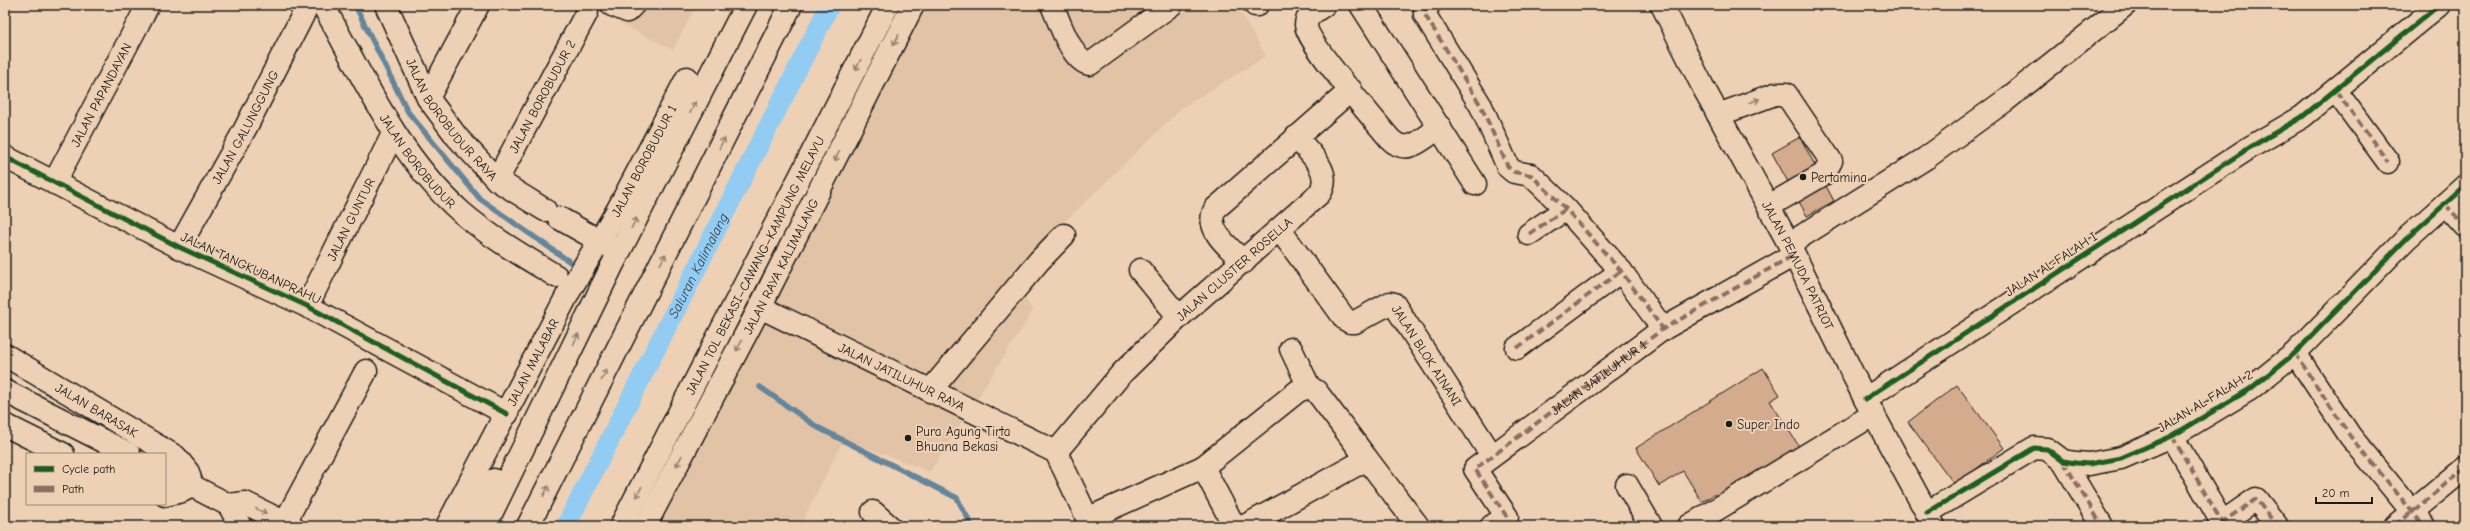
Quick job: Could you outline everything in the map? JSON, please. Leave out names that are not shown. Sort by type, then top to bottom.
[{"type":"main road","name":"JALAN PAPANDAYAN","points":[[54,184],[148,5]]},
{"type":"main road","name":"JALAN GALUNGGUNG","points":[[179,247],[245,129],[308,5]]},
{"type":"main road","name":"JALAN BOROBUDUR","points":[[323,5],[394,132],[437,188],[461,212],[495,239],[556,276]]},
{"type":"main road","name":"JALAN BOROBUDUR RAYA","points":[[386,5],[428,98],[456,137],[497,180],[599,242],[619,251]]},
{"type":"main road","points":[[428,98],[478,5]]},
{"type":"main road","points":[[612,5],[624,11],[633,5]]},
{"type":"main road","points":[[485,526],[619,251],[746,5]]},
{"type":"main road","points":[[528,526],[791,5]]},
{"type":"main road","name":"JALAN TOL BEKASI–CAWANG–KAMPUNG MELAYU","points":[[621,526],[888,5]]},
{"type":"main road","name":"JALAN RAYA KALIMALANG","points":[[645,526],[760,308],[913,5]]},
{"type":"main road","points":[[1052,5],[1078,59],[1090,64],[1171,5]]},
{"type":"main road","points":[[1324,5],[1311,14],[1306,24],[1307,30],[1351,90],[1390,139],[1400,147],[1409,148],[1440,127]]},
{"type":"main road","points":[[1360,5],[1440,127],[1475,184]]},
{"type":"main road","points":[[1429,5],[1425,9],[1425,15],[1481,106],[1508,167],[1514,172],[1531,175],[1566,209],[1621,271],[1663,329]]},
{"type":"main road","name":"JALAN PEMUDA PATRIOT","points":[[1662,5],[1718,115],[1792,250],[1869,407],[1930,520]]},
{"type":"main road","name":"JALAN JATILUHUR 1","points":[[1492,526],[1507,517],[1475,469],[1663,329],[1792,250],[1926,158],[2006,100],[2125,5]]},
{"type":"main road","name":"JALAN AL-FALAH I","points":[[1690,526],[1718,519],[1869,407],[2249,148],[2302,117],[2336,91],[2399,36],[2439,5]]},
{"type":"main road","name":"JALAN BOROBUDUR 2","points":[[497,180],[587,12]]},
{"type":"main road","name":"JALAN BOROBUDUR 1","points":[[599,242],[687,78]]},
{"type":"main road","points":[[1244,262],[1215,231],[1212,215],[1215,210],[1351,90]]},
{"type":"main road","points":[[2336,91],[2388,162]]},
{"type":"main road","points":[[1718,115],[1775,94],[1786,94],[1831,161],[1824,174],[1769,206]]},
{"type":"main road","name":"JALAN GUNTUR","points":[[307,306],[394,132]]},
{"type":"main road","name":"JALAN CLUSTER ROSELLA","points":[[1056,452],[1103,394],[1179,318],[1244,262],[1320,193],[1325,183],[1321,167],[1296,137]]},
{"type":"main road","name":"JALAN TANGKUBANPRAHU","points":[[5,157],[54,184],[179,247],[307,306],[503,421],[520,440]]},
{"type":"main road","name":"JALAN AL FALAH 2","points":[[2063,461],[2089,464],[2121,458],[2172,436],[2250,389],[2295,353],[2406,239],[2465,186]]},
{"type":"main road","points":[[2445,204],[2465,226]]},
{"type":"main road","points":[[1529,234],[1566,209]]},
{"type":"main road","name":"JALAN BLOK AINANI","points":[[1280,230],[1345,319],[1350,322],[1355,322],[1390,303],[1394,304],[1485,445]]},
{"type":"main road","points":[[930,391],[1039,261],[1064,235]]},
{"type":"main road","name":"JALAN MALABAR","points":[[447,526],[570,290],[599,242]]},
{"type":"main road","points":[[1140,270],[1179,318]]},
{"type":"main road","points":[[1517,348],[1621,271]]},
{"type":"main road","name":"JALAN JATILUHUR RAYA","points":[[760,308],[1056,452]]},
{"type":"main road","points":[[1291,349],[1309,387],[1316,391],[1418,526]]},
{"type":"main road","points":[[2295,353],[2350,436],[2418,518]]},
{"type":"main road","name":"JALAN BARASAK","points":[[5,355],[170,453],[188,472],[192,486]]},
{"type":"main road","points":[[166,473],[229,505],[245,503],[289,524],[366,371]]},
{"type":"main road","points":[[1056,452],[1089,522],[1203,467],[1298,391],[1309,387]]},
{"type":"main road","points":[[5,391],[127,453]]},
{"type":"main road","points":[[465,526],[546,399]]},
{"type":"main road","points":[[5,425],[61,453]]},
{"type":"main road","points":[[2172,436],[2220,519],[2224,522],[2230,519],[2256,499],[2277,526]]},
{"type":"main road","points":[[1930,520],[2034,448],[2047,449],[2063,461],[2102,526]]},
{"type":"main road","points":[[1245,526],[1367,460]]},
{"type":"main road","points":[[1203,467],[1234,526]]},
{"type":"main road","points":[[2394,526],[2418,518],[2465,468]]},
{"type":"main road","points":[[1627,485],[1651,526]]},
{"type":"main road","points":[[166,495],[182,491],[192,486]]},
{"type":"main road","points":[[229,505],[240,526]]},
{"type":"shaded area","points":[[594,5],[696,5],[673,50],[623,25]]},
{"type":"shaded area","points":[[913,5],[1236,5],[1266,56],[1183,107],[1010,275],[1033,311],[930,472],[844,439],[800,526],[645,526]]},
{"type":"building","name":"Pertamina","points":[[1800,137],[1834,201],[1807,216],[1772,153]]},
{"type":"building","name":"Super Indo","points":[[1763,368],[1780,395],[1770,401],[1802,451],[1721,502],[1715,494],[1702,502],[1683,471],[1659,486],[1636,448]]},
{"type":"building","points":[[1957,385],[2004,448],[1955,485],[1908,422]]},
{"type":"waterway","points":[[355,5],[408,112],[480,199],[573,264]]},
{"type":"waterway","name":"Saluran Kalimalang","points":[[566,526],[830,5]]},
{"type":"waterway","points":[[760,387],[817,427],[957,498],[972,526]]},
{"type":"marked path","points":[[1429,5],[1425,9],[1425,15],[1481,106],[1508,167],[1514,172],[1531,175],[1566,209],[1621,271],[1663,329]]},
{"type":"marked path","points":[[2336,91],[2388,162]]},
{"type":"marked path","points":[[2445,204],[2465,226]]},
{"type":"marked path","points":[[1529,234],[1566,209]]},
{"type":"marked path","points":[[1507,517],[1475,469],[1663,329],[1794,255]]},
{"type":"marked path","points":[[1517,348],[1621,271]]},
{"type":"marked path","points":[[2295,353],[2350,436],[2424,526]]},
{"type":"marked path","points":[[2172,436],[2220,519],[2224,521],[2256,499],[2277,526]]},
{"type":"marked path","points":[[2063,461],[2102,526]]},
{"type":"marked path","points":[[2395,526],[2465,468]]},
{"type":"cycle path","points":[[1865,399],[2249,148],[2302,117],[2439,5]]},
{"type":"cycle path","points":[[5,157],[179,247],[307,306],[507,414]]},
{"type":"cycle path","points":[[1927,513],[2034,448],[2047,449],[2063,461],[2076,463],[2089,464],[2121,458],[2172,436],[2250,389],[2295,353],[2406,239],[2465,186]]},
{"type":"place","name":"Pertamina","points":[[1803,177]]},
{"type":"place","name":"Super Indo","points":[[1729,424]]},
{"type":"place","name":"Pura Agung Tirta Bhuana Bekasi","points":[[908,438]]}]
